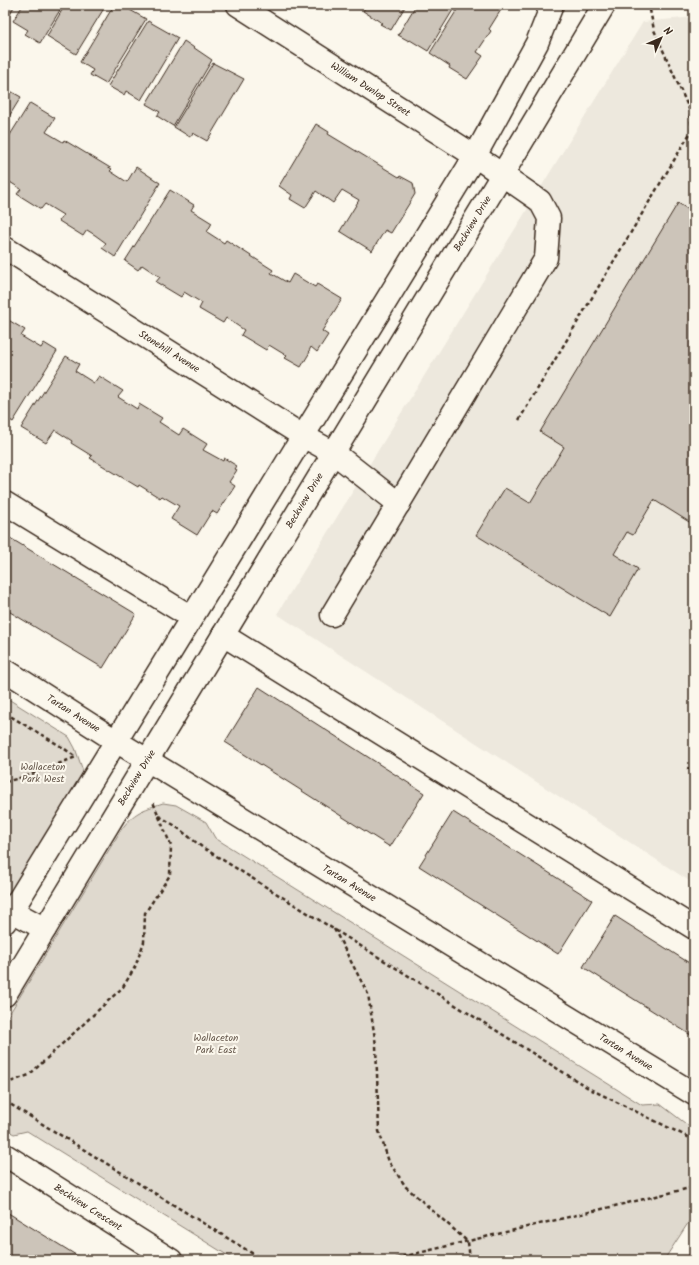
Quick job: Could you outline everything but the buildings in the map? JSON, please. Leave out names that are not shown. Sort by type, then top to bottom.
[{"type":"street","name":"William Dunlop Street","points":[[238,5],[475,156],[540,201],[549,218],[546,258],[332,615]]},
{"type":"street","points":[[45,929],[8,916],[475,156],[537,43],[552,5]]},
{"type":"street","name":"Beckview Drive","points":[[5,995],[604,5]]},
{"type":"street","name":"Stonehill Avenue","points":[[5,248],[303,436],[334,453],[399,504]]},
{"type":"street","points":[[5,503],[192,617]]},
{"type":"street","points":[[223,635],[694,928]]},
{"type":"street","name":"Tartan Avenue","points":[[5,670],[116,741],[694,1094]]},
{"type":"street","name":"Beckview Crescent","points":[[5,1155],[171,1260]]},
{"type":"path","points":[[518,420],[692,130],[690,111],[654,30],[649,5]]},
{"type":"path","points":[[5,712],[62,747],[80,760]]},
{"type":"path","points":[[5,782],[27,776],[116,741]]},
{"type":"path","points":[[687,768],[694,770]]},
{"type":"path","points":[[5,1084],[29,1075],[123,987],[135,967],[144,942],[145,913],[170,875],[171,846],[159,816],[174,825],[202,847],[590,1089],[694,1140]]},
{"type":"path","points":[[333,929],[368,994],[376,1045],[378,1131],[389,1162],[406,1187],[468,1242],[470,1260]]},
{"type":"path","points":[[5,1102],[263,1260]]},
{"type":"path","points":[[389,1260],[694,1187]]},
{"type":"shaded area","points":[[694,17],[694,884],[277,614],[643,22]]},
{"type":"green space","name":"Wallaceton Park West","points":[[5,697],[69,737],[75,748],[83,771],[79,788],[5,910]]},
{"type":"green space","name":"Wallaceton Park East","points":[[163,803],[176,805],[206,822],[215,838],[642,1105],[660,1104],[694,1130],[694,1214],[664,1260],[235,1260],[27,1131],[14,1134],[5,1129],[5,1021],[121,830],[134,815]]}]
